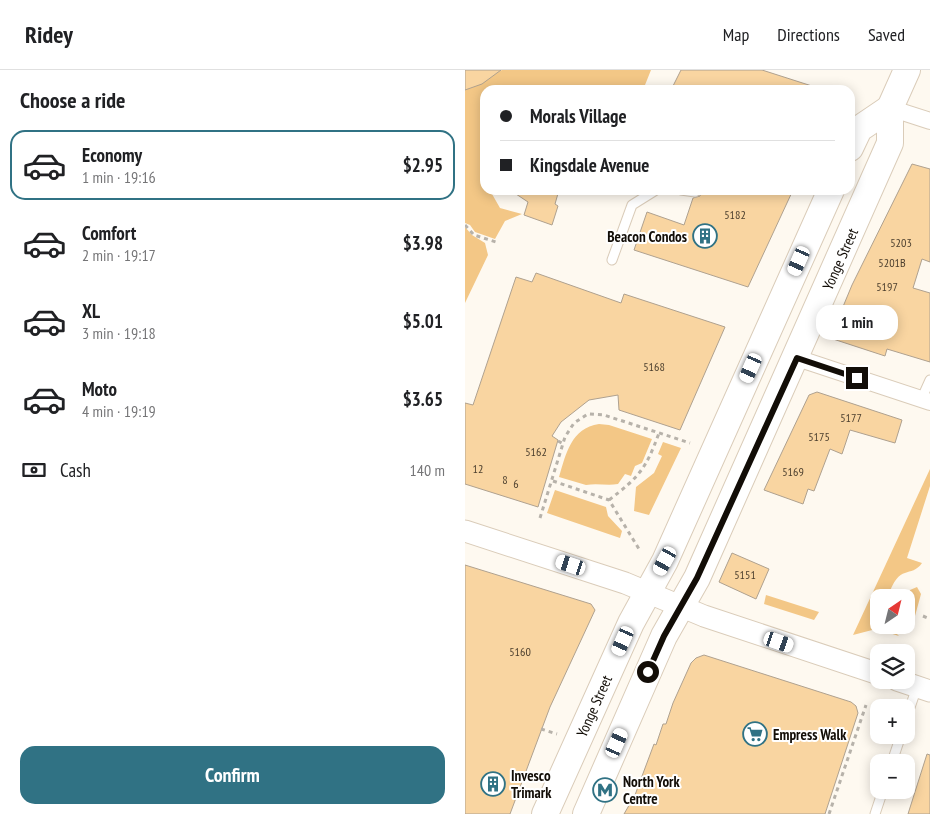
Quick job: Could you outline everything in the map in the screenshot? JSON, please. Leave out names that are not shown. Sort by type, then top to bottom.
[{"type":"main road","name":"Yonge Street","points":[[585,814],[664,636],[697,578],[797,358],[890,143],[890,108],[907,70]]},
{"type":"main road","points":[[855,137],[859,129],[890,108]]},
{"type":"main road","name":"Yonge Street","points":[[545,814],[631,623],[665,561],[829,195]]},
{"type":"street","points":[[890,108],[930,121]]},
{"type":"street","points":[[797,358],[925,401]]},
{"type":"street","points":[[465,531],[625,583],[681,607],[870,671]]},
{"type":"lane","points":[[612,260],[632,205],[648,195]]},
{"type":"lane","points":[[925,401],[930,380]]},
{"type":"lane","points":[[915,704],[924,689]]},
{"type":"lane","points":[[875,814],[880,799]]},
{"type":"path","points":[[465,225],[477,236],[496,242]]},
{"type":"path","points":[[540,518],[563,444],[574,422],[588,414],[604,415],[690,443]]},
{"type":"path","points":[[609,500],[634,482],[649,462],[659,433]]},
{"type":"path","points":[[558,441],[563,444]]},
{"type":"path","points":[[553,481],[609,500],[639,549]]},
{"type":"path","points":[[923,616],[930,619]]},
{"type":"path","points":[[829,814],[866,705]]},
{"type":"path","points":[[541,729],[557,734]]},
{"type":"shaded area","points":[[502,70],[651,70],[645,85],[480,85],[480,195],[493,195],[500,208],[522,214],[505,221],[495,239],[475,232],[470,225],[465,223],[465,87]]},
{"type":"shaded area","points":[[465,227],[472,235],[485,243],[488,255],[465,303]]},
{"type":"shaded area","points":[[599,424],[609,425],[652,439],[642,463],[635,466],[631,476],[625,474],[618,484],[586,485],[559,477],[567,451],[576,436],[590,426]]},
{"type":"shaded area","points":[[663,442],[681,448],[649,515],[634,511],[636,487],[654,473],[662,456],[658,454]]},
{"type":"shaded area","points":[[930,469],[930,486],[907,558],[922,563],[918,568],[896,579],[891,589],[874,589]]},
{"type":"shaded area","points":[[555,490],[606,507],[608,516],[622,531],[620,538],[547,513]]},
{"type":"shaded area","points":[[917,587],[921,594],[915,616],[915,589],[912,589]]},
{"type":"shaded area","points":[[766,595],[819,612],[814,620],[764,604]]},
{"type":"shaded area","points":[[870,598],[870,631],[853,635]]},
{"type":"building","points":[[465,70],[501,70],[482,84],[465,90]]},
{"type":"building","points":[[681,70],[762,70],[809,85],[674,85]]},
{"type":"building","points":[[912,164],[930,169],[930,262],[922,259],[913,288],[930,293],[930,362],[887,349],[885,356],[830,338],[852,285]]},
{"type":"building","points":[[518,195],[558,195],[555,204],[558,206],[552,225],[524,215],[528,202]]},
{"type":"building","name":"Beacon Condos","points":[[791,195],[748,287],[634,250],[647,212],[684,225],[693,198],[700,196]]},
{"type":"building","points":[[536,273],[621,303],[624,294],[725,327],[680,430],[619,410],[618,395],[589,400],[561,422],[552,436],[558,440],[538,507],[465,484],[465,403],[473,405],[516,277],[532,282]]},
{"type":"building","points":[[817,392],[902,420],[895,443],[850,430],[842,454],[830,449],[814,491],[808,489],[803,504],[764,490],[809,395]]},
{"type":"building","points":[[732,553],[769,569],[756,599],[719,582]]},
{"type":"building","points":[[465,565],[591,604],[595,610],[550,707],[510,814],[465,814]]},
{"type":"building","name":"Empress Walk","points":[[704,655],[851,702],[856,706],[858,713],[825,814],[624,814],[635,795],[654,744],[656,745],[663,724],[666,724],[691,663],[696,658]]},
{"type":"building","points":[[927,754],[930,755],[930,814],[908,814],[913,799],[915,799],[915,792]]},
{"type":"place","name":"Beacon Condos","points":[[705,236]]},
{"type":"place","name":"Empress Walk","points":[[755,734]]},
{"type":"place","name":"Invesco Trimark","points":[[493,784]]},
{"type":"place","name":"North York Centre","points":[[605,790]]},
{"type":"route","points":[[648,672],[664,636],[697,578],[797,358],[857,378]]}]
